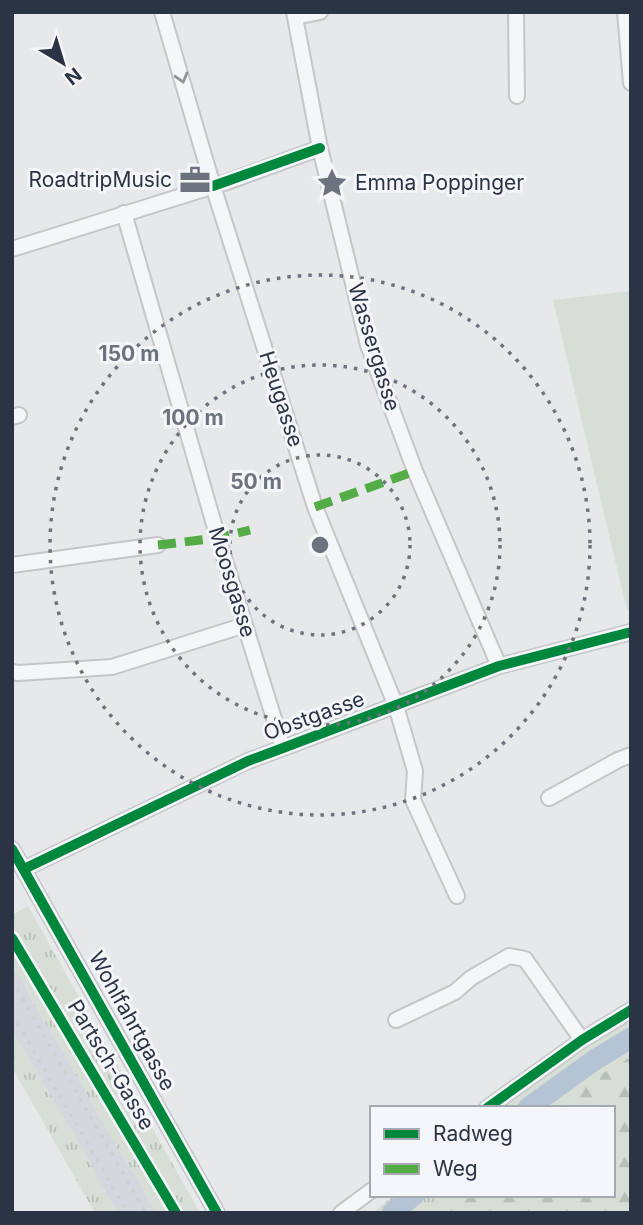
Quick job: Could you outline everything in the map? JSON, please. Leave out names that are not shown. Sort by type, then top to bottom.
[{"type":"street","name":"Heugasse","points":[[162,12],[315,507],[396,706],[415,771],[413,800],[457,896]]},
{"type":"street","points":[[295,14],[320,12]]},
{"type":"street","points":[[516,12],[517,96]]},
{"type":"street","points":[[625,12],[631,83]]},
{"type":"street","name":"Wassergasse","points":[[295,14],[320,148],[368,345],[415,471],[499,666]]},
{"type":"street","points":[[12,249],[214,186],[320,148]]},
{"type":"street","name":"Moosgasse","points":[[124,214],[214,526],[283,748]]},
{"type":"street","points":[[12,565],[158,545]]},
{"type":"street","points":[[12,672],[112,667],[245,625]]},
{"type":"street","name":"Obstgasse","points":[[24,869],[248,761],[499,666],[631,632]]},
{"type":"street","points":[[549,798],[631,755]]},
{"type":"street","name":"Wohlfahrtgasse","points":[[12,849],[217,1213]]},
{"type":"street","points":[[396,1020],[455,992],[471,978],[509,956],[525,959],[582,1040]]},
{"type":"street","points":[[490,1106],[582,1040],[631,1010]]},
{"type":"street","points":[[341,1213],[370,1191]]},
{"type":"shaded area","points":[[12,966],[156,1213],[120,1213],[105,1194],[94,1168],[12,1030]]},
{"type":"green space","points":[[631,291],[631,609],[627,610],[553,300]]},
{"type":"green space","points":[[28,906],[200,1213],[183,1213],[12,926],[12,915]]},
{"type":"green space","points":[[12,946],[171,1213],[156,1213],[119,1151],[12,966]]},
{"type":"green space","points":[[631,1018],[631,1213],[372,1213],[392,1197],[615,1197],[615,1106],[502,1106]]},
{"type":"green space","points":[[12,1030],[94,1168],[105,1194],[120,1213],[95,1213],[12,1067]]},
{"type":"green space","points":[[631,1057],[631,1213],[424,1213],[444,1197],[615,1197],[615,1106],[555,1106],[579,1087]]},
{"type":"waterway","points":[[531,1106],[596,1059],[631,1038]]},
{"type":"waterway","points":[[392,1213],[412,1197]]},
{"type":"railway","points":[[12,980],[146,1213]]},
{"type":"railway","points":[[12,1014],[128,1213]]},
{"type":"marked path","points":[[315,507],[415,471]]},
{"type":"marked path","points":[[158,545],[218,538],[250,530]]},
{"type":"cycle path","points":[[213,186],[320,148]]},
{"type":"cycle path","points":[[24,869],[248,761],[499,666],[631,632]]},
{"type":"cycle path","name":"Partsch-Gasse","points":[[12,849],[217,1213]]},
{"type":"cycle path","name":"Partsch-Gasse","points":[[12,938],[176,1213]]},
{"type":"cycle path","points":[[490,1106],[582,1040],[631,1010]]},
{"type":"place","name":"RoadtripMusic","points":[[195,180]]},
{"type":"place","name":"Emma Poppinger","points":[[332,183]]}]
